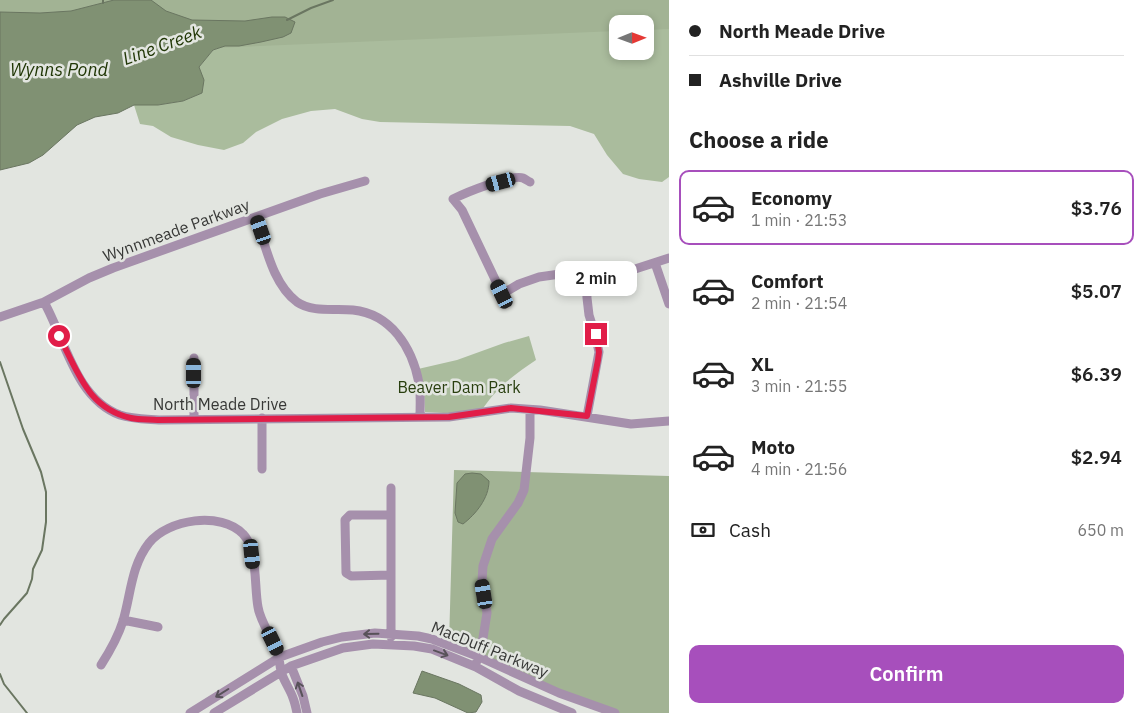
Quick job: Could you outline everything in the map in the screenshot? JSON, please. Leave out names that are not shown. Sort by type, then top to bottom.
[{"type":"street","points":[[530,182],[522,177],[512,178],[468,192],[453,200],[462,210],[502,294],[519,284],[539,277],[567,272],[586,273],[632,270],[669,258]]},
{"type":"street","name":"Wynnmeade Parkway","points":[[0,317],[44,302],[89,278],[113,268],[320,194],[365,181]]},
{"type":"street","points":[[256,218],[274,271],[289,295],[300,304],[320,310],[353,310],[374,315],[390,325],[402,339],[419,383],[420,417]]},
{"type":"street","points":[[655,263],[669,304]]},
{"type":"street","points":[[586,273],[589,315],[596,334],[599,352],[587,416]]},
{"type":"street","name":"North Meade Drive","points":[[44,302],[87,390],[107,408],[133,418],[158,420],[461,416],[511,408],[587,416],[631,424],[669,421]]},
{"type":"street","points":[[194,358],[194,419]]},
{"type":"street","points":[[476,667],[477,656],[483,638],[486,613],[482,581],[483,566],[492,539],[524,490],[530,438],[530,410]]},
{"type":"street","points":[[262,418],[262,469]]},
{"type":"street","points":[[390,645],[391,488]]},
{"type":"street","points":[[391,575],[351,576],[346,573],[345,520],[350,515],[392,514]]},
{"type":"street","points":[[101,665],[117,637],[123,620],[136,564],[152,540],[170,528],[188,521],[217,522],[225,524],[243,534],[250,547],[258,609],[280,657],[281,671],[294,699],[297,713]]},
{"type":"street","points":[[123,620],[158,627]]},
{"type":"street","name":"MacDuff Parkway","points":[[190,713],[280,657],[322,642],[359,634],[391,634],[432,639],[615,713]]},
{"type":"street","name":"MacDuff Parkway","points":[[214,713],[291,666],[343,648],[359,645],[390,645],[432,649],[476,667],[519,691],[572,713]]},
{"type":"street","points":[[280,657],[291,666],[303,696],[307,713]]},
{"type":"street","points":[[578,713],[582,701]]},
{"type":"green space","points":[[669,0],[669,177],[662,182],[639,179],[623,174],[607,155],[594,134],[570,126],[380,122],[362,119],[335,109],[311,111],[282,119],[256,132],[243,143],[224,150],[171,137],[153,126],[140,124],[134,105],[158,105],[183,101],[202,93],[199,67],[213,50],[225,46]]},
{"type":"green space","name":"Beaver Dam Park","points":[[529,336],[536,360],[506,382],[482,410],[462,414],[425,412],[424,390],[418,369],[457,360]]},
{"type":"shaded area","points":[[0,0],[669,0],[669,29],[654,30],[654,15],[609,15],[609,31],[0,57]]},
{"type":"shaded area","points":[[454,470],[669,476],[669,713],[615,713],[449,643]]},
{"type":"water","name":"Wynns Pond","points":[[114,0],[151,0],[166,11],[192,20],[245,21],[285,17],[295,22],[291,33],[283,37],[239,46],[225,46],[213,50],[199,67],[204,80],[202,93],[183,101],[158,105],[134,105],[118,113],[95,117],[77,125],[43,155],[29,163],[0,170],[0,12],[40,13],[71,11]]},
{"type":"water","points":[[465,474],[481,474],[489,481],[487,493],[481,505],[463,524],[458,522],[455,513],[457,483]]},
{"type":"water","points":[[422,671],[459,684],[481,695],[482,702],[476,712],[468,713],[435,698],[413,693]]},
{"type":"waterway","name":"Line Creek","points":[[287,20],[333,0]]},
{"type":"waterway","points":[[0,362],[23,429],[41,472],[46,492],[46,522],[42,550],[33,569],[32,579],[27,593],[0,625]]},
{"type":"waterway","points":[[0,674],[4,684],[27,713]]},
{"type":"route","points":[[59,336],[87,390],[98,401],[120,414],[133,418],[158,420],[449,417],[511,408],[587,416],[599,352],[596,334]]}]
